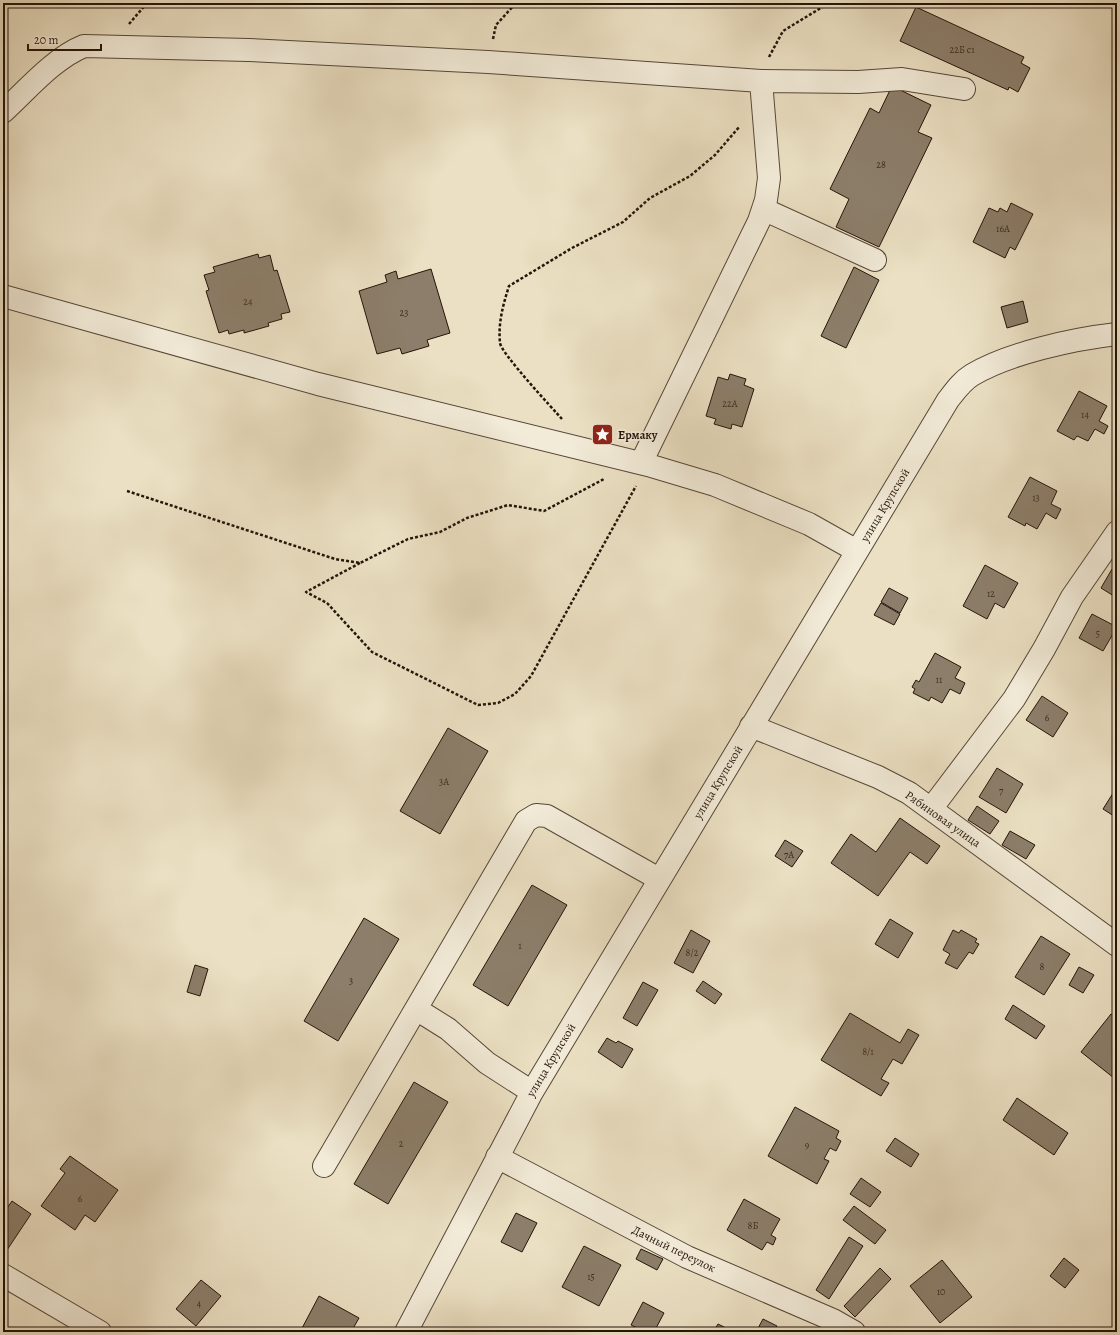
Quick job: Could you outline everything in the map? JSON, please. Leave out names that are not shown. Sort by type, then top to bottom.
[{"type":"street","points":[[3,112],[60,59],[72,51],[84,46],[249,50],[488,62],[762,90],[902,79],[964,89]]},
{"type":"street","points":[[641,463],[756,228],[763,210],[769,178],[762,90]]},
{"type":"street","points":[[763,210],[875,260]]},
{"type":"street","points":[[3,296],[318,384],[641,463],[715,485],[809,524],[857,551]]},
{"type":"street","name":"улица Крупской","points":[[406,1332],[532,1092],[948,400],[960,385],[971,376],[1025,353],[1117,334]]},
{"type":"street","points":[[931,809],[1014,699],[1044,649],[1072,597],[1117,532]]},
{"type":"street","name":"Рябиновая улица","points":[[751,726],[878,777],[909,793],[1117,945]]},
{"type":"street","points":[[324,1166],[519,830],[526,821],[536,815],[547,816],[659,879]]},
{"type":"street","points":[[416,1009],[448,1029],[487,1063],[532,1092]]},
{"type":"street","name":"Дачный переулок","points":[[498,1157],[687,1257],[833,1320],[854,1332]]},
{"type":"street","points":[[3,1275],[100,1332]]},
{"type":"path","points":[[488,62],[496,25],[516,3]]},
{"type":"path","points":[[566,423],[538,394],[500,345],[500,314],[509,286],[572,248],[623,222],[650,198],[690,176],[715,155],[762,90],[766,63],[783,31],[829,3]]},
{"type":"path","points":[[641,463],[531,676],[515,694],[498,703],[478,705],[372,652],[327,603],[306,592],[408,539],[440,532],[467,518],[508,505],[544,511],[626,468],[641,463]]},
{"type":"path","points":[[126,491],[335,559],[360,563]]},
{"type":"building","points":[[916,7],[1024,57],[1021,63],[1030,68],[1018,92],[1009,87],[1008,90],[900,41]]},
{"type":"building","points":[[892,86],[931,105],[918,132],[932,138],[879,247],[836,227],[849,199],[830,189],[870,108],[879,113]]},
{"type":"building","points":[[1011,203],[1033,214],[1015,250],[1010,247],[1005,258],[973,242],[989,208],[998,212],[1000,208],[1007,212]]},
{"type":"building","points":[[258,254],[259,258],[270,255],[274,271],[277,270],[290,312],[281,314],[282,319],[268,323],[269,326],[244,333],[244,330],[229,334],[228,330],[219,333],[206,291],[209,290],[204,275],[215,272],[213,267]]},
{"type":"building","points":[[854,267],[879,280],[846,348],[821,336]]},
{"type":"building","points":[[431,269],[450,333],[427,340],[429,346],[402,354],[400,348],[377,354],[359,291],[387,282],[385,275],[396,271],[398,279]]},
{"type":"building","points":[[1023,301],[1028,322],[1007,328],[1001,307]]},
{"type":"building","points":[[730,374],[746,379],[744,385],[754,389],[742,427],[732,424],[731,429],[714,424],[716,419],[706,416],[718,377],[728,380]]},
{"type":"building","points":[[1079,391],[1107,406],[1099,421],[1108,426],[1104,434],[1095,429],[1088,441],[1077,436],[1074,440],[1057,431]]},
{"type":"building","points":[[1030,477],[1057,491],[1051,504],[1061,509],[1056,519],[1046,513],[1037,529],[1026,523],[1025,526],[1008,517]]},
{"type":"building","points":[[985,565],[1018,583],[1004,608],[995,603],[987,619],[963,606]]},
{"type":"building","points":[[1112,569],[1117,572],[1117,598],[1101,588]]},
{"type":"building","points":[[889,588],[908,598],[900,613],[881,602]]},
{"type":"building","points":[[881,603],[900,614],[894,625],[874,615]]},
{"type":"building","points":[[1092,614],[1117,627],[1103,651],[1079,638]]},
{"type":"building","points":[[935,653],[961,667],[955,678],[965,683],[960,694],[950,689],[942,703],[931,697],[929,701],[913,693],[915,689],[912,687],[916,680],[919,682]]},
{"type":"building","points":[[1042,696],[1068,713],[1053,737],[1026,720]]},
{"type":"building","points":[[448,728],[488,751],[440,834],[400,811]]},
{"type":"building","points":[[997,768],[1023,784],[1006,813],[979,797]]},
{"type":"building","points":[[1115,790],[1117,791],[1117,818],[1103,809]]},
{"type":"building","points":[[977,806],[999,821],[990,834],[968,820]]},
{"type":"building","points":[[900,818],[940,846],[927,864],[910,852],[878,896],[831,863],[851,834],[876,852]]},
{"type":"building","points":[[1010,831],[1035,845],[1026,859],[1002,845]]},
{"type":"building","points":[[785,840],[803,851],[792,867],[775,856]]},
{"type":"building","points":[[532,885],[567,905],[508,1006],[473,985]]},
{"type":"building","points":[[364,918],[399,939],[338,1041],[304,1021]]},
{"type":"building","points":[[890,919],[913,933],[898,958],[875,944]]},
{"type":"building","points":[[691,930],[710,941],[693,973],[674,963]]},
{"type":"building","points":[[953,930],[959,933],[961,930],[977,939],[975,942],[979,944],[973,954],[969,952],[957,969],[945,963],[950,954],[943,950]]},
{"type":"building","points":[[1041,936],[1070,954],[1044,995],[1015,977]]},
{"type":"building","points":[[195,965],[208,969],[200,996],[187,992]]},
{"type":"building","points":[[1079,967],[1094,975],[1083,993],[1069,985]]},
{"type":"building","points":[[703,981],[722,994],[715,1004],[696,991]]},
{"type":"building","points":[[643,982],[658,990],[637,1026],[623,1018]]},
{"type":"building","points":[[1013,1005],[1045,1026],[1036,1039],[1005,1019]]},
{"type":"building","points":[[850,1013],[900,1043],[908,1029],[919,1035],[902,1064],[893,1059],[881,1079],[889,1083],[881,1096],[821,1060]]},
{"type":"building","points":[[1111,1014],[1116,1017],[1117,1016],[1117,1073],[1114,1078],[1081,1052]]},
{"type":"building","points":[[607,1038],[616,1043],[618,1041],[633,1049],[622,1068],[598,1052]]},
{"type":"building","points":[[414,1082],[448,1102],[388,1204],[354,1184]]},
{"type":"building","points":[[1017,1098],[1068,1133],[1054,1155],[1003,1120]]},
{"type":"building","points":[[795,1107],[839,1131],[836,1138],[841,1141],[836,1151],[830,1148],[824,1159],[829,1161],[817,1184],[768,1156]]},
{"type":"building","points":[[895,1138],[919,1154],[911,1167],[886,1151]]},
{"type":"building","points":[[70,1156],[118,1190],[95,1222],[85,1215],[75,1230],[41,1206],[65,1173],[60,1169]]},
{"type":"building","points":[[861,1178],[881,1192],[870,1207],[850,1194]]},
{"type":"building","points":[[744,1199],[780,1219],[771,1235],[776,1238],[773,1245],[767,1242],[762,1250],[727,1230]]},
{"type":"building","points":[[12,1201],[31,1214],[5,1253],[3,1252],[3,1214]]},
{"type":"building","points":[[854,1206],[886,1230],[875,1244],[843,1220]]},
{"type":"building","points":[[516,1213],[537,1223],[522,1252],[501,1242]]},
{"type":"building","points":[[849,1237],[863,1246],[829,1299],[816,1290]]},
{"type":"building","points":[[584,1246],[621,1265],[599,1306],[562,1287]]},
{"type":"building","points":[[641,1249],[663,1259],[657,1270],[636,1259]]},
{"type":"building","points":[[1064,1258],[1079,1270],[1065,1288],[1050,1276]]},
{"type":"building","points":[[942,1260],[972,1297],[940,1323],[910,1286]]},
{"type":"building","points":[[880,1268],[891,1279],[855,1317],[844,1306]]},
{"type":"building","points":[[201,1280],[221,1296],[196,1326],[176,1309]]},
{"type":"building","points":[[319,1296],[359,1318],[351,1332],[300,1332]]},
{"type":"building","points":[[643,1302],[664,1313],[654,1332],[645,1332],[631,1325]]},
{"type":"building","points":[[763,1319],[777,1326],[774,1332],[756,1332]]},
{"type":"building","points":[[718,1324],[734,1332],[713,1332]]},
{"type":"place","name":"Ермаку","points":[[603,435]]}]
